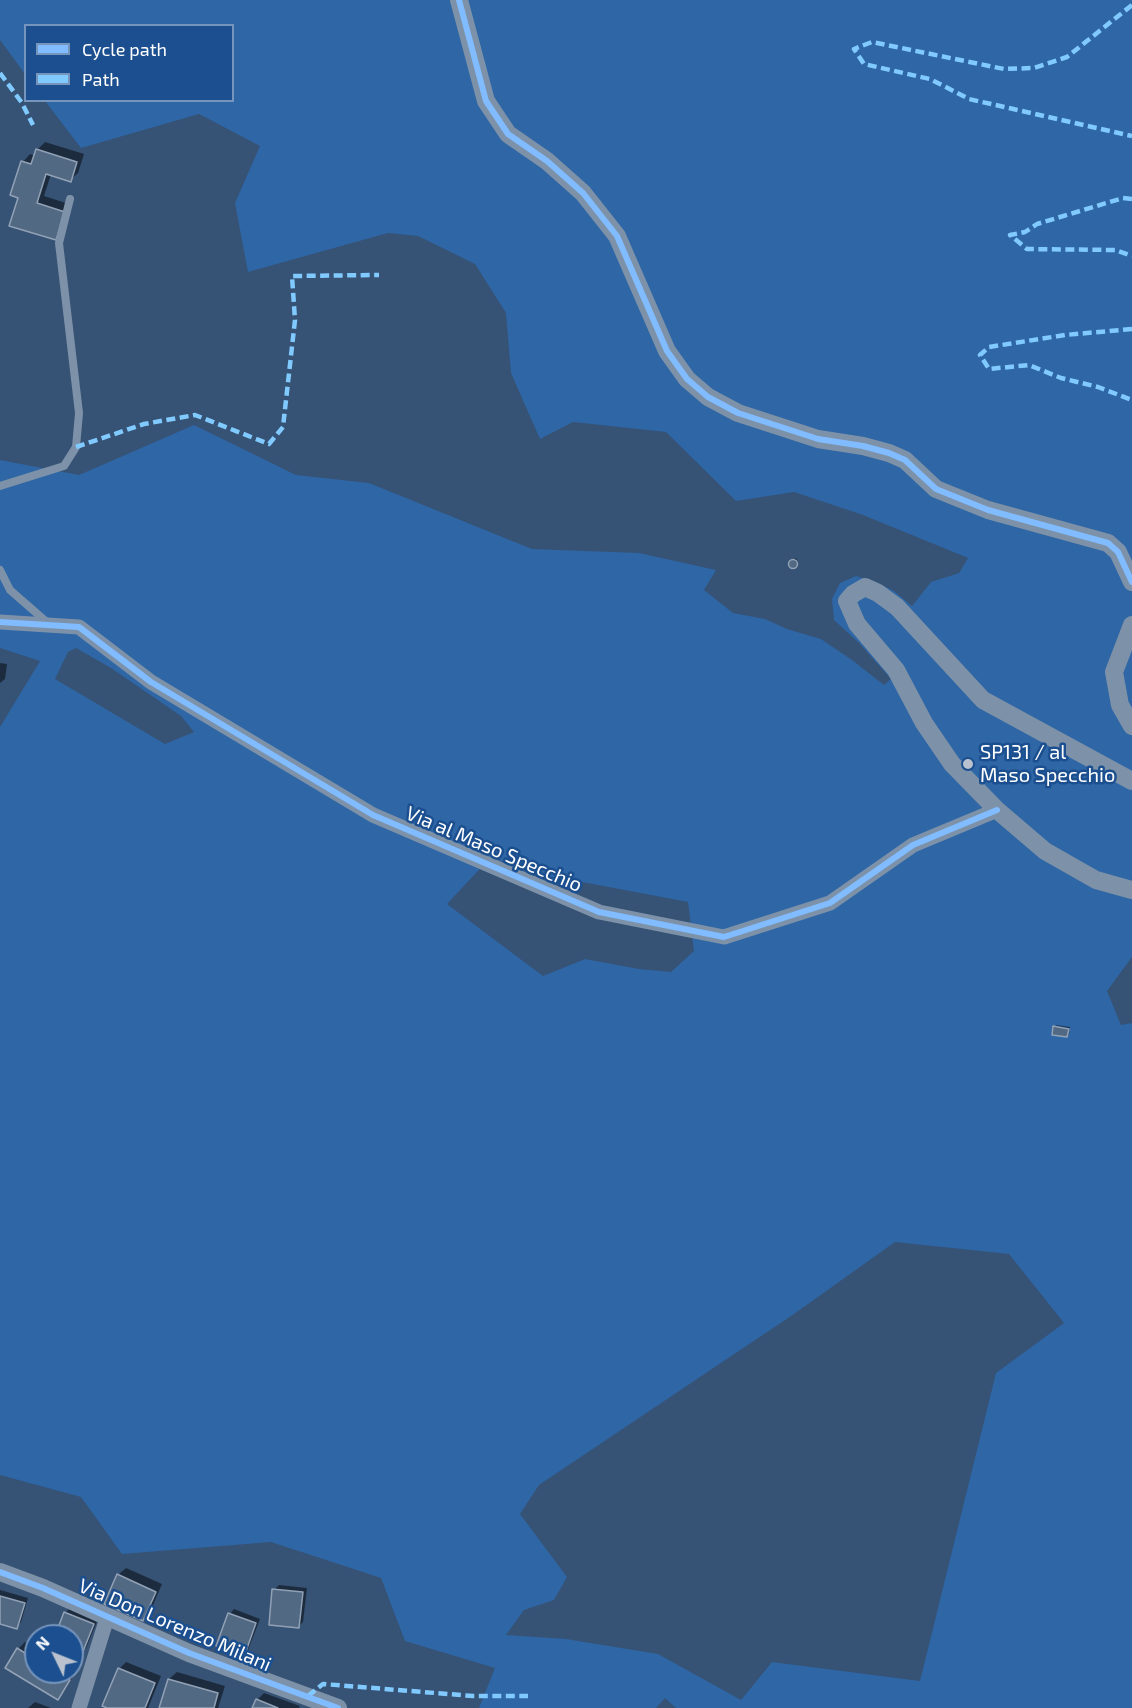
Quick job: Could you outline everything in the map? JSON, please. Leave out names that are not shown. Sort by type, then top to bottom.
[{"type":"street","points":[[459,0],[486,101],[508,134],[547,161],[583,193],[617,236],[667,351],[687,379],[708,397],[738,413],[818,439],[863,446],[889,453],[905,460],[936,489],[988,510],[1108,543],[1118,552],[1132,582]]},
{"type":"street","points":[[1132,781],[982,700],[897,607],[878,593],[865,587],[847,601],[857,624],[896,670],[924,723],[952,764],[997,810],[1045,851],[1096,880],[1132,890]]},
{"type":"street","name":"Via al Maso Specchio","points":[[0,622],[79,627],[151,682],[373,815],[599,912],[724,937],[830,903],[913,845],[997,810]]},
{"type":"street","points":[[1132,625],[1114,672],[1120,705],[1132,726]]},
{"type":"street","name":"Via Don Lorenzo Milani","points":[[0,1572],[43,1588],[189,1653],[338,1708]]},
{"type":"street","points":[[80,1708],[107,1618]]},
{"type":"lane","points":[[0,486],[64,466],[76,447],[79,413],[59,243],[70,199]]},
{"type":"lane","points":[[0,570],[10,590],[50,626]]},
{"type":"shaded area","points":[[0,0],[1132,0],[1132,957],[1107,991],[1121,1025],[1132,1023],[1132,1708],[676,1708],[665,1698],[656,1708],[479,1708],[495,1668],[405,1641],[381,1578],[271,1542],[122,1554],[81,1497],[0,1475],[0,727],[40,661],[0,648],[0,460],[79,475],[194,425],[296,475],[369,483],[532,549],[639,553],[716,570],[704,590],[733,613],[765,619],[787,629],[821,639],[884,685],[891,679],[859,643],[834,620],[832,599],[840,583],[856,576],[876,582],[894,591],[912,606],[931,582],[959,573],[968,558],[863,515],[794,492],[736,501],[666,432],[573,422],[540,439],[511,373],[506,313],[475,264],[418,236],[388,233],[248,272],[235,203],[260,146],[199,114],[81,148],[46,102],[234,102],[234,24],[24,24],[24,73],[0,40]],"holes":[[[76,648],[111,668],[181,716],[194,732],[165,744],[55,679],[68,652]],[[491,857],[553,883],[561,878],[688,902],[694,951],[671,972],[639,969],[585,959],[543,976],[447,904]],[[895,1242],[1009,1254],[1064,1323],[996,1373],[920,1681],[772,1662],[741,1700],[658,1654],[566,1639],[506,1635],[524,1610],[554,1600],[567,1577],[520,1514],[539,1485],[794,1314]]]},
{"type":"building","points":[[36,149],[77,162],[71,182],[46,174],[37,203],[65,212],[56,240],[9,226],[18,198],[10,195],[21,161],[31,164]]},
{"type":"building","points":[[793,559],[798,564],[793,569],[788,564]]},
{"type":"building","points":[[1053,1026],[1069,1029],[1067,1037],[1052,1035]]},
{"type":"building","points":[[117,1574],[156,1592],[143,1621],[104,1604]]},
{"type":"building","points":[[272,1589],[303,1592],[299,1628],[269,1625]]},
{"type":"building","points":[[0,1596],[25,1603],[17,1629],[0,1624]]},
{"type":"building","points":[[64,1612],[94,1624],[84,1649],[84,1624],[60,1624]]},
{"type":"building","points":[[228,1613],[256,1623],[244,1657],[216,1646]]},
{"type":"building","points":[[17,1648],[24,1652],[24,1679],[5,1668]]},
{"type":"building","points":[[118,1668],[155,1683],[145,1708],[102,1706]]},
{"type":"building","points":[[168,1679],[218,1693],[214,1708],[159,1708]]},
{"type":"building","points":[[32,1684],[68,1684],[58,1700]]},
{"type":"building","points":[[256,1699],[278,1708],[252,1708]]},
{"type":"marked path","points":[[1132,5],[1067,57],[1034,68],[1004,69],[872,42],[854,49],[864,64],[930,79],[969,99],[1132,136]]},
{"type":"marked path","points":[[0,73],[22,103],[33,125]]},
{"type":"marked path","points":[[1132,199],[1123,198],[1037,224],[1025,232],[1010,235],[1027,249],[1115,250],[1132,256]]},
{"type":"marked path","points":[[76,447],[144,424],[195,415],[269,444],[283,427],[295,320],[292,276],[379,275]]},
{"type":"marked path","points":[[1132,329],[1065,335],[989,347],[980,355],[989,369],[1029,365],[1061,378],[1098,387],[1132,400]]},
{"type":"marked path","points":[[308,1696],[323,1684],[473,1696],[528,1696]]},
{"type":"cycle path","points":[[459,0],[486,101],[508,134],[547,161],[583,193],[617,236],[667,351],[687,379],[708,397],[738,413],[818,439],[863,446],[889,453],[905,460],[936,489],[988,510],[1108,543],[1118,552],[1132,582]]},
{"type":"cycle path","points":[[0,622],[79,627],[151,682],[373,815],[599,912],[724,937],[830,903],[913,845],[997,810]]},
{"type":"cycle path","points":[[0,1572],[43,1588],[189,1653],[338,1708]]},
{"type":"place","name":"SP131 / al Maso Specchio","points":[[968,764]]}]
